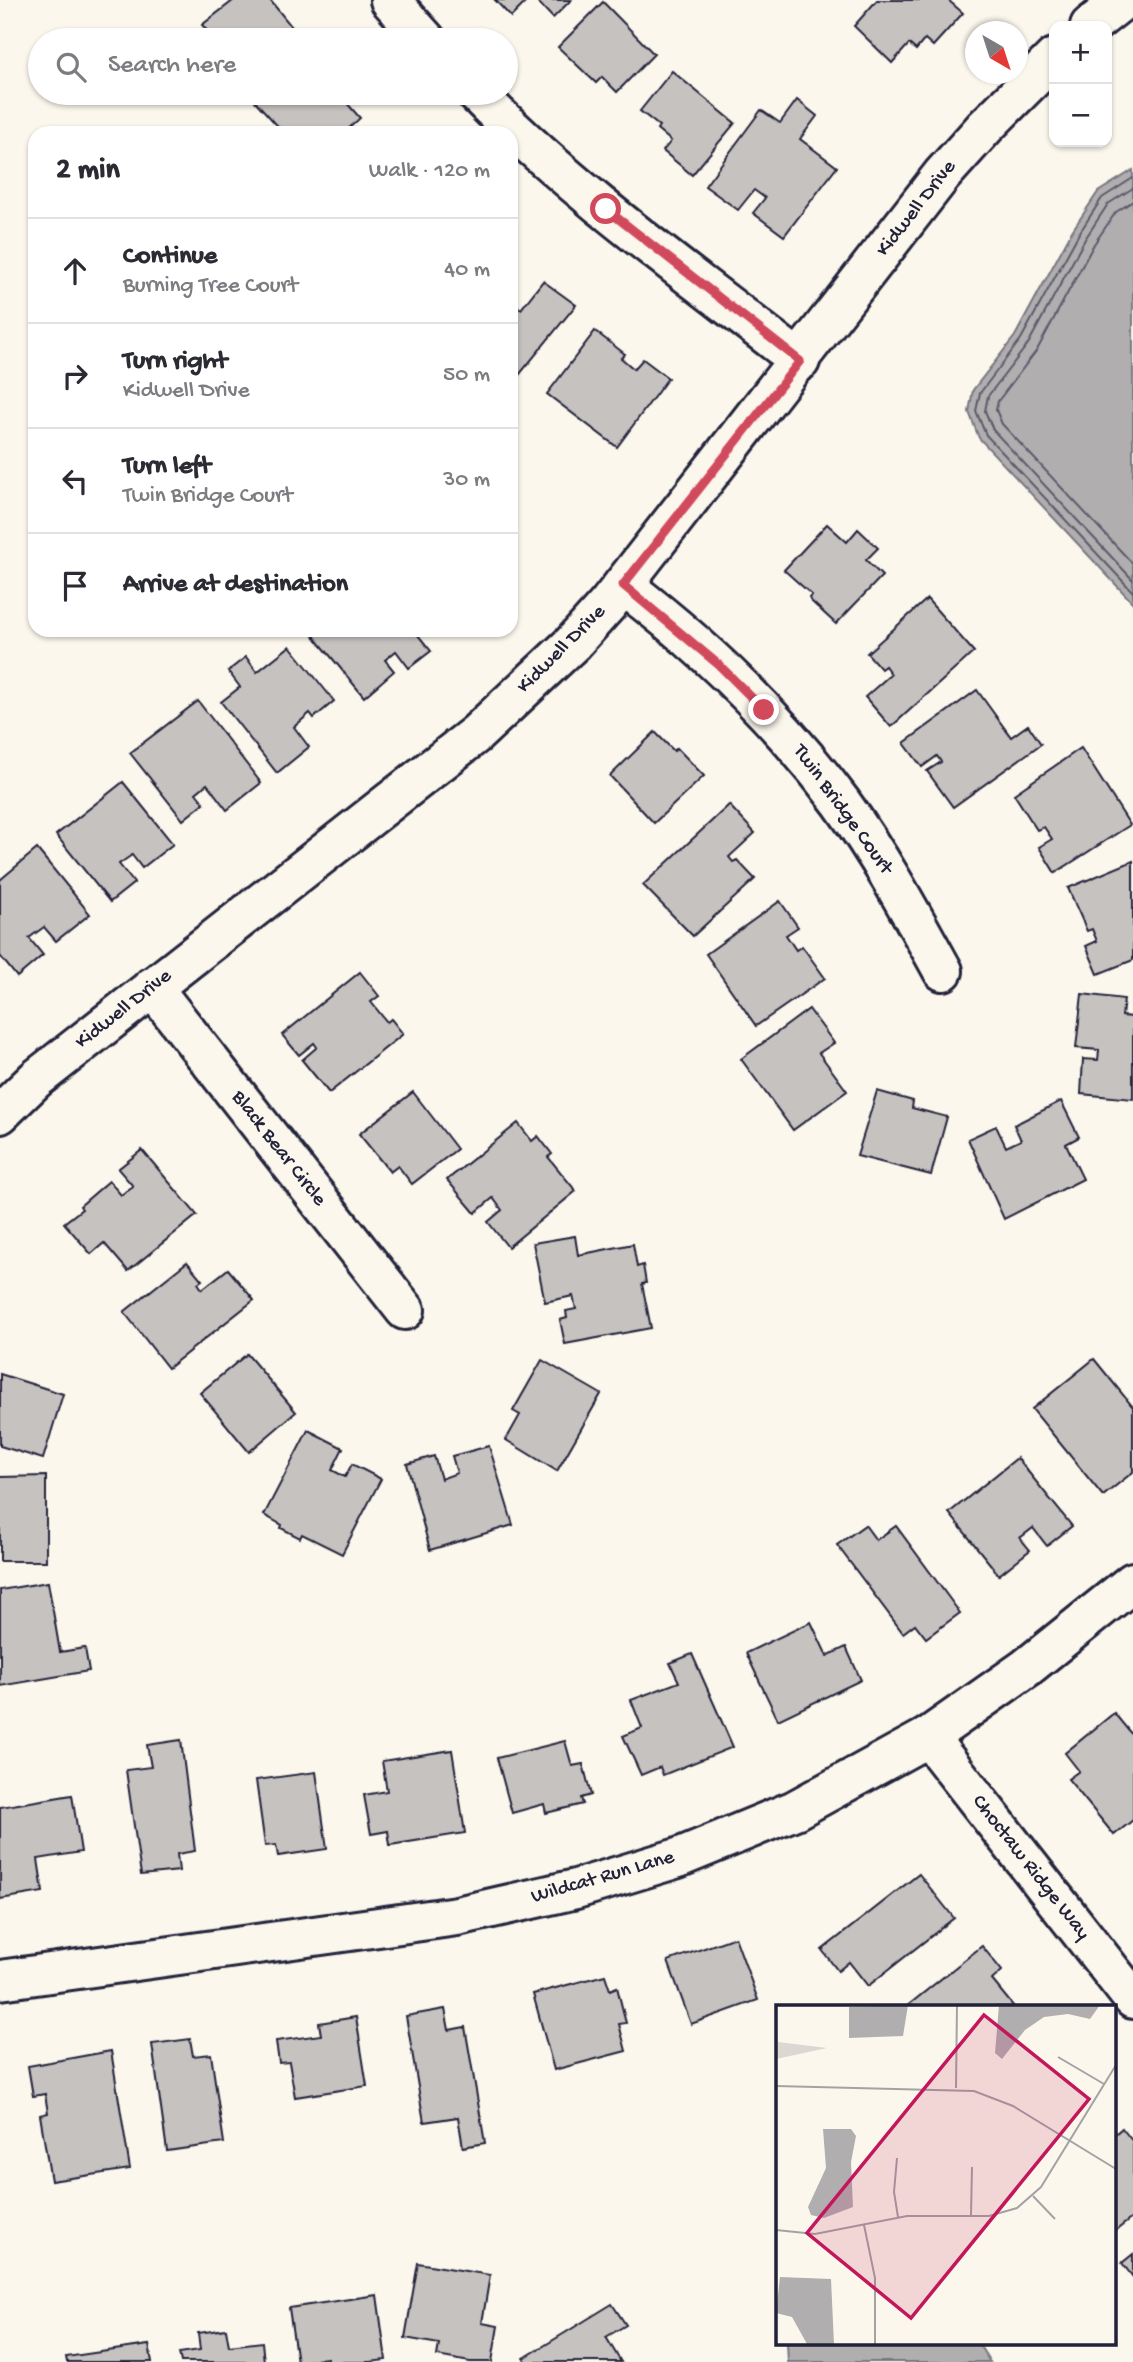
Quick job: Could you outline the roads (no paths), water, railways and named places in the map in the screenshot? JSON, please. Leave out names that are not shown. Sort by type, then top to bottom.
[{"type":"street","points":[[390,0],[415,28]]},
{"type":"street","points":[[1096,21],[1123,0]]},
{"type":"street","name":"Kidwell Drive","points":[[0,1114],[36,1079],[475,734],[573,643],[623,585],[800,361],[942,175],[1049,63]]},
{"type":"street","points":[[489,105],[510,126]]},
{"type":"street","points":[[518,133],[606,209],[800,361]]},
{"type":"street","name":"Twin Bridge Court","points":[[623,585],[719,665],[793,742],[842,804],[870,845],[943,971]]},
{"type":"street","name":"Black Bear Circle","points":[[152,988],[405,1310]]},
{"type":"street","name":"Wildcat Run Lane","points":[[0,1980],[457,1916],[576,1889],[678,1858],[795,1811],[928,1737],[1026,1668],[1133,1582]]},
{"type":"street","name":"Choctaw Ridge Way","points":[[928,1737],[1133,1999]]},
{"type":"water","points":[[1133,170],[1133,603],[979,438],[969,412],[973,390],[1015,336],[1072,231],[1098,192]]},
{"type":"water","points":[[787,2344],[979,2344],[990,2362],[788,2362]]}]
